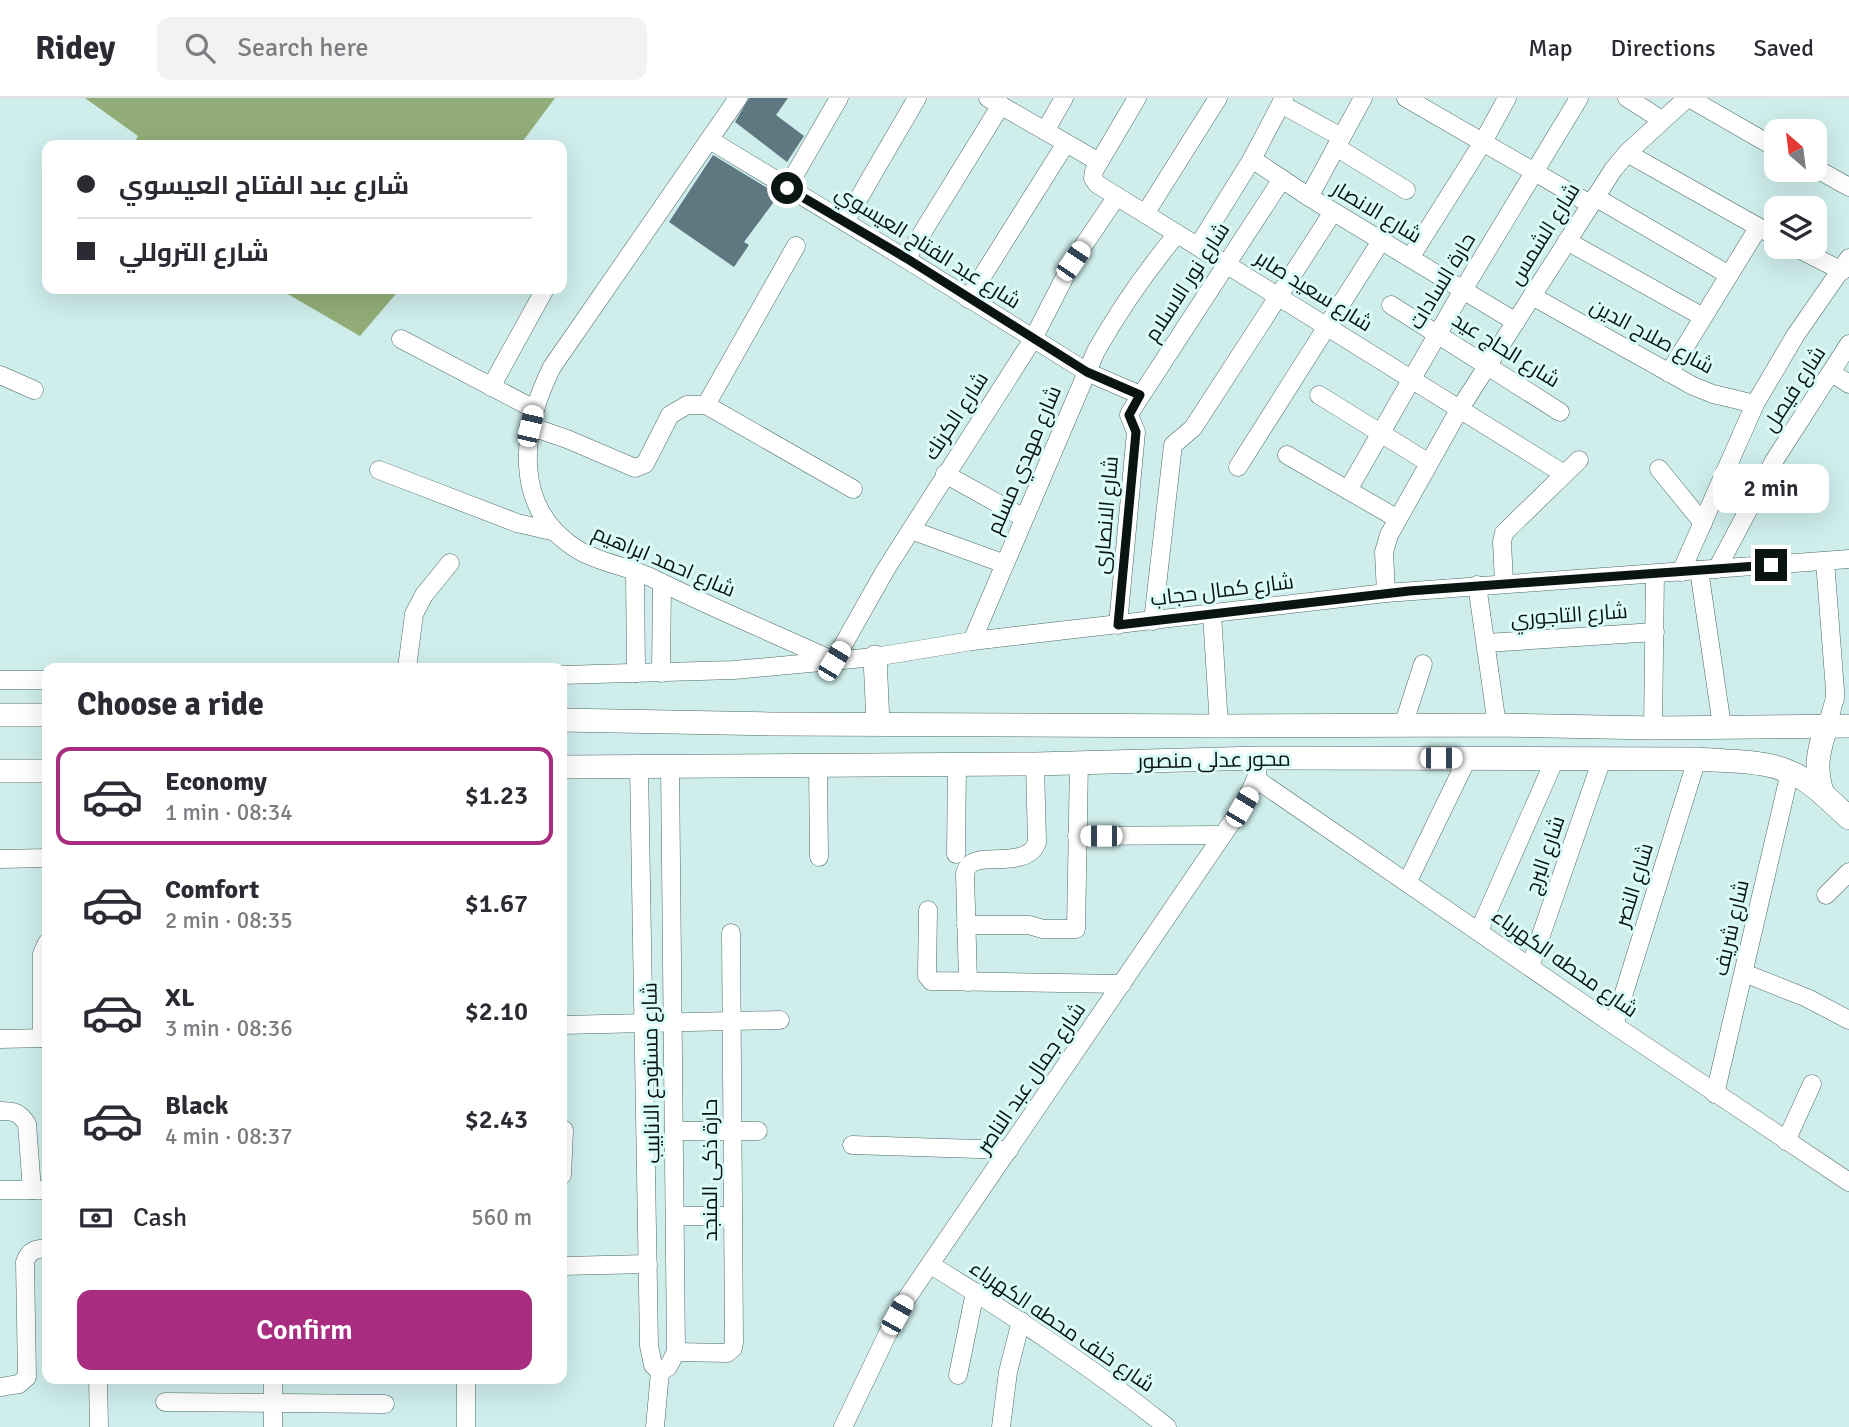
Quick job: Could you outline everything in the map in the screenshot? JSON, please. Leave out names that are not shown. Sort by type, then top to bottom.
[{"type":"main road","points":[[875,657],[878,724]]},
{"type":"main road","points":[[0,715],[42,715]]},
{"type":"main road","name":"محور عدلى منصور","points":[[567,720],[1219,726],[1838,726]]},
{"type":"main road","points":[[1753,763],[1763,753],[1766,745],[1757,725]]},
{"type":"main road","points":[[1823,794],[1817,764],[1821,743],[1838,726]]},
{"type":"main road","name":"محور عدلى منصور","points":[[567,767],[1079,762],[1258,769],[1467,758],[1697,759],[1753,763],[1790,772],[1811,784],[1849,818]]},
{"type":"main road","points":[[0,771],[42,771]]},
{"type":"street","name":"شارع احمد ابراهيم","points":[[738,98],[564,347],[541,387],[526,454],[529,481],[537,507],[556,532],[581,552],[635,570],[834,661]]},
{"type":"street","points":[[787,188],[839,98]]},
{"type":"street","points":[[845,222],[917,98]]},
{"type":"street","points":[[1045,131],[1064,98]]},
{"type":"street","points":[[906,258],[995,102],[1099,162],[1137,98]]},
{"type":"street","points":[[1145,214],[1219,98]]},
{"type":"street","points":[[1309,197],[1363,98]]},
{"type":"street","points":[[1410,258],[1483,142],[1507,98]]},
{"type":"street","name":"حارة السادات","points":[[1348,490],[1462,290],[1579,98]]},
{"type":"street","points":[[1628,98],[1662,120]]},
{"type":"street","points":[[1688,98],[1764,141]]},
{"type":"street","name":"شارع الشمس","points":[[1386,593],[1384,552],[1389,535],[1459,410],[1592,200],[1627,153],[1688,98]]},
{"type":"street","points":[[1198,246],[1252,159],[1282,101],[1406,190]]},
{"type":"street","points":[[1418,101],[1535,172],[1729,275]]},
{"type":"street","name":"شارع عبد الفتاح العيسوي","points":[[709,140],[906,258],[1087,372],[1140,395]]},
{"type":"street","points":[[968,299],[1066,143]]},
{"type":"street","points":[[1627,153],[1764,231]]},
{"type":"street","name":"شارع الانصار","points":[[1252,159],[1333,212],[1516,322]]},
{"type":"street","name":"شارع سعيد صابر","points":[[1099,162],[1093,174],[1094,181],[1564,474]]},
{"type":"street","points":[[1827,175],[1849,187]]},
{"type":"street","name":"شارع نور الاسلام","points":[[1131,411],[1282,179]]},
{"type":"street","name":"شارع الكرنك","points":[[834,661],[886,569],[1033,339],[1073,261],[1117,196]]},
{"type":"street","points":[[1153,621],[1172,449],[1179,439],[1193,428],[1333,212]]},
{"type":"street","points":[[1669,373],[1758,228]]},
{"type":"street","name":"شارع مهدي مسلم","points":[[972,641],[1087,372],[1120,310],[1177,234]]},
{"type":"street","points":[[1238,467],[1381,241]]},
{"type":"street","points":[[1567,241],[1703,317]]},
{"type":"street","points":[[706,405],[796,246]]},
{"type":"street","points":[[1721,726],[1701,570],[1703,523],[1755,404],[1795,336],[1845,265],[1827,259]]},
{"type":"street","points":[[491,387],[542,294]]},
{"type":"street","name":"شارع صلاح الدين","points":[[1532,296],[1669,373],[1713,394],[1755,404]]},
{"type":"street","name":"شارع الحاج عيد","points":[[1391,304],[1560,412]]},
{"type":"street","points":[[401,339],[491,387],[532,418],[567,439],[635,468],[645,464],[670,415],[687,405],[706,405],[853,489]]},
{"type":"street","name":"شارع فيصل","points":[[1701,570],[1849,344]]},
{"type":"street","points":[[1832,373],[1849,384]]},
{"type":"street","points":[[0,375],[34,390]]},
{"type":"street","points":[[1319,395],[1429,463]]},
{"type":"street","name":"شارع الانصارى","points":[[1118,625],[1136,432],[1129,415],[1131,411]]},
{"type":"street","points":[[1287,455],[1398,519]]},
{"type":"street","points":[[1504,583],[1504,533],[1579,460]]},
{"type":"street","points":[[1659,469],[1703,523]]},
{"type":"street","points":[[379,470],[517,523],[556,532]]},
{"type":"street","points":[[945,474],[1024,518]]},
{"type":"street","points":[[911,530],[1005,564]]},
{"type":"street","name":"شارع كمال حجاب","points":[[567,675],[734,670],[834,661],[972,641],[1386,593],[1849,559]]},
{"type":"street","points":[[1825,561],[1838,726]]},
{"type":"street","points":[[408,663],[414,614],[424,595],[450,563]]},
{"type":"street","points":[[635,570],[636,673]]},
{"type":"street","points":[[1653,728],[1655,574]]},
{"type":"street","points":[[661,673],[662,583]]},
{"type":"street","points":[[1477,585],[1497,725]]},
{"type":"street","points":[[1212,614],[1219,726]]},
{"type":"street","name":"شارع التاجوري","points":[[1486,643],[1655,632]]},
{"type":"street","points":[[1403,726],[1423,664]]},
{"type":"street","points":[[0,680],[42,680]]},
{"type":"street","points":[[1407,883],[1467,758]]},
{"type":"street","name":"شارع البرج","points":[[1479,931],[1555,759]]},
{"type":"street","name":"شارع البرج","points":[[1530,967],[1602,759]]},
{"type":"street","name":"شارع النصر","points":[[1614,1025],[1697,759]]},
{"type":"street","points":[[966,925],[1029,925],[1043,929],[1076,929],[1079,762]]},
{"type":"street","points":[[956,854],[957,764]]},
{"type":"street","points":[[968,982],[967,867],[981,860],[1028,855],[1035,850],[1035,764]]},
{"type":"street","points":[[818,765],[819,857]]},
{"type":"street","name":"شارع مستودع الانابيب","points":[[639,766],[650,1356],[660,1373],[655,1427]]},
{"type":"street","name":"شارع مستودع الانابيب","points":[[670,766],[676,1352]]},
{"type":"street","name":"شارع جمال عبد الناصر","points":[[844,1427],[907,1298],[1250,794],[1258,769]]},
{"type":"street","name":"شارع محطه الكهرباء","points":[[1258,769],[1407,883],[1715,1094],[1849,1182]]},
{"type":"street","name":"شارع شريف","points":[[1715,1094],[1790,772]]},
{"type":"street","points":[[1077,836],[1222,835]]},
{"type":"street","points":[[0,859],[42,858]]},
{"type":"street","points":[[1826,895],[1849,872]]},
{"type":"street","points":[[928,910],[928,978],[933,981],[1122,984]]},
{"type":"street","name":"حارة ذكى المنجد","points":[[676,1352],[724,1353],[733,1348],[731,933]]},
{"type":"street","points":[[1744,973],[1807,998],[1849,1020]]},
{"type":"street","points":[[567,1025],[780,1020]]},
{"type":"street","points":[[0,1039],[42,1038]]},
{"type":"street","points":[[1786,1141],[1812,1084]]},
{"type":"street","points":[[0,1111],[14,1111],[22,1116],[27,1124],[39,1190],[0,1190]]},
{"type":"street","points":[[674,1131],[758,1131]]},
{"type":"street","points":[[852,1145],[1009,1150]]},
{"type":"street","points":[[675,1216],[733,1216]]},
{"type":"street","points":[[0,1387],[19,1384],[27,1377],[25,1262],[27,1255],[33,1250],[42,1249]]},
{"type":"street","points":[[567,1266],[648,1264]]},
{"type":"street","name":"شارع خلف محطه الكهرباء","points":[[931,1265],[1021,1321],[1167,1427]]},
{"type":"street","points":[[958,1375],[975,1292]]},
{"type":"street","points":[[1001,1427],[1008,1372],[1021,1321]]},
{"type":"street","points":[[660,1373],[676,1352]]},
{"type":"street","points":[[98,1384],[99,1427]]},
{"type":"street","points":[[272,1427],[273,1384]]},
{"type":"street","points":[[466,1384],[466,1427]]},
{"type":"street","points":[[165,1402],[385,1404]]},
{"type":"green space","points":[[85,98],[555,98],[524,140],[136,140],[138,136]]},
{"type":"green space","points":[[288,294],[396,294],[360,336]]},
{"type":"building","points":[[749,98],[788,98],[776,115],[804,136],[787,162],[735,122]]},
{"type":"building","points":[[713,155],[779,195],[744,242],[749,245],[734,267],[669,222]]},
{"type":"route","points":[[787,188],[906,258],[1087,372],[1140,395],[1129,415],[1136,432],[1118,625],[1386,593],[1771,565]]}]
